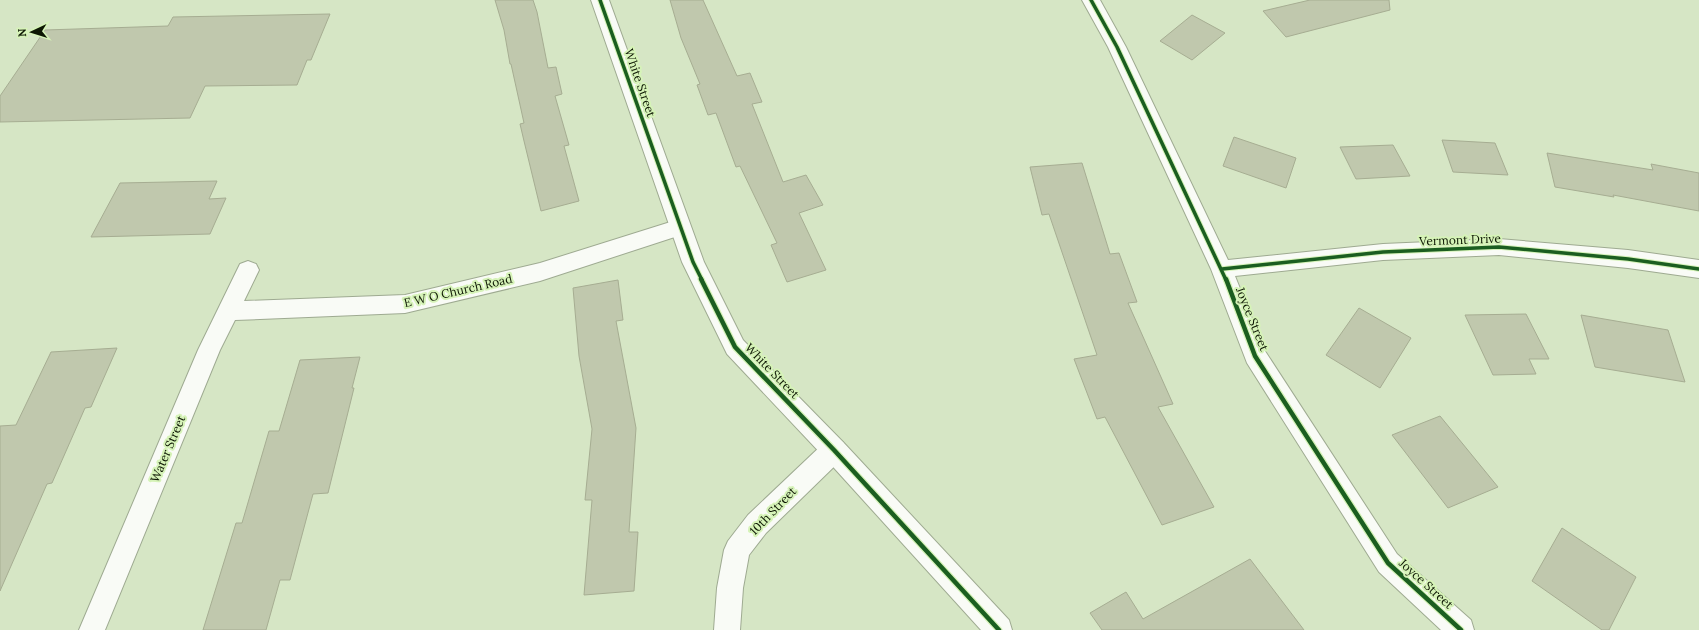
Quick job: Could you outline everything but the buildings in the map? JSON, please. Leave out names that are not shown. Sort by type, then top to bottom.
[{"type":"street","name":"White Street","points":[[600,0],[693,262],[735,347],[834,450],[999,630]]},
{"type":"street","name":"Joyce Street","points":[[1091,0],[1117,47],[1222,269],[1255,356],[1388,563],[1462,630]]},
{"type":"street","name":"E W O Church Road","points":[[228,311],[405,304],[540,272],[680,227]]},
{"type":"street","name":"Vermont Drive","points":[[1222,269],[1383,252],[1498,248],[1628,259],[1699,269]]},
{"type":"street","name":"Water Street","points":[[92,630],[209,350],[248,270]]},
{"type":"street","name":"10th Street","points":[[727,630],[730,588],[737,550],[757,524],[834,450]]},
{"type":"cycle path","points":[[600,0],[693,262],[735,347],[834,450],[999,630]]},
{"type":"cycle path","points":[[1091,0],[1117,47],[1222,269],[1255,356],[1388,563],[1461,630]]},
{"type":"cycle path","points":[[1222,269],[1383,252],[1499,247],[1628,259],[1699,269]]}]
